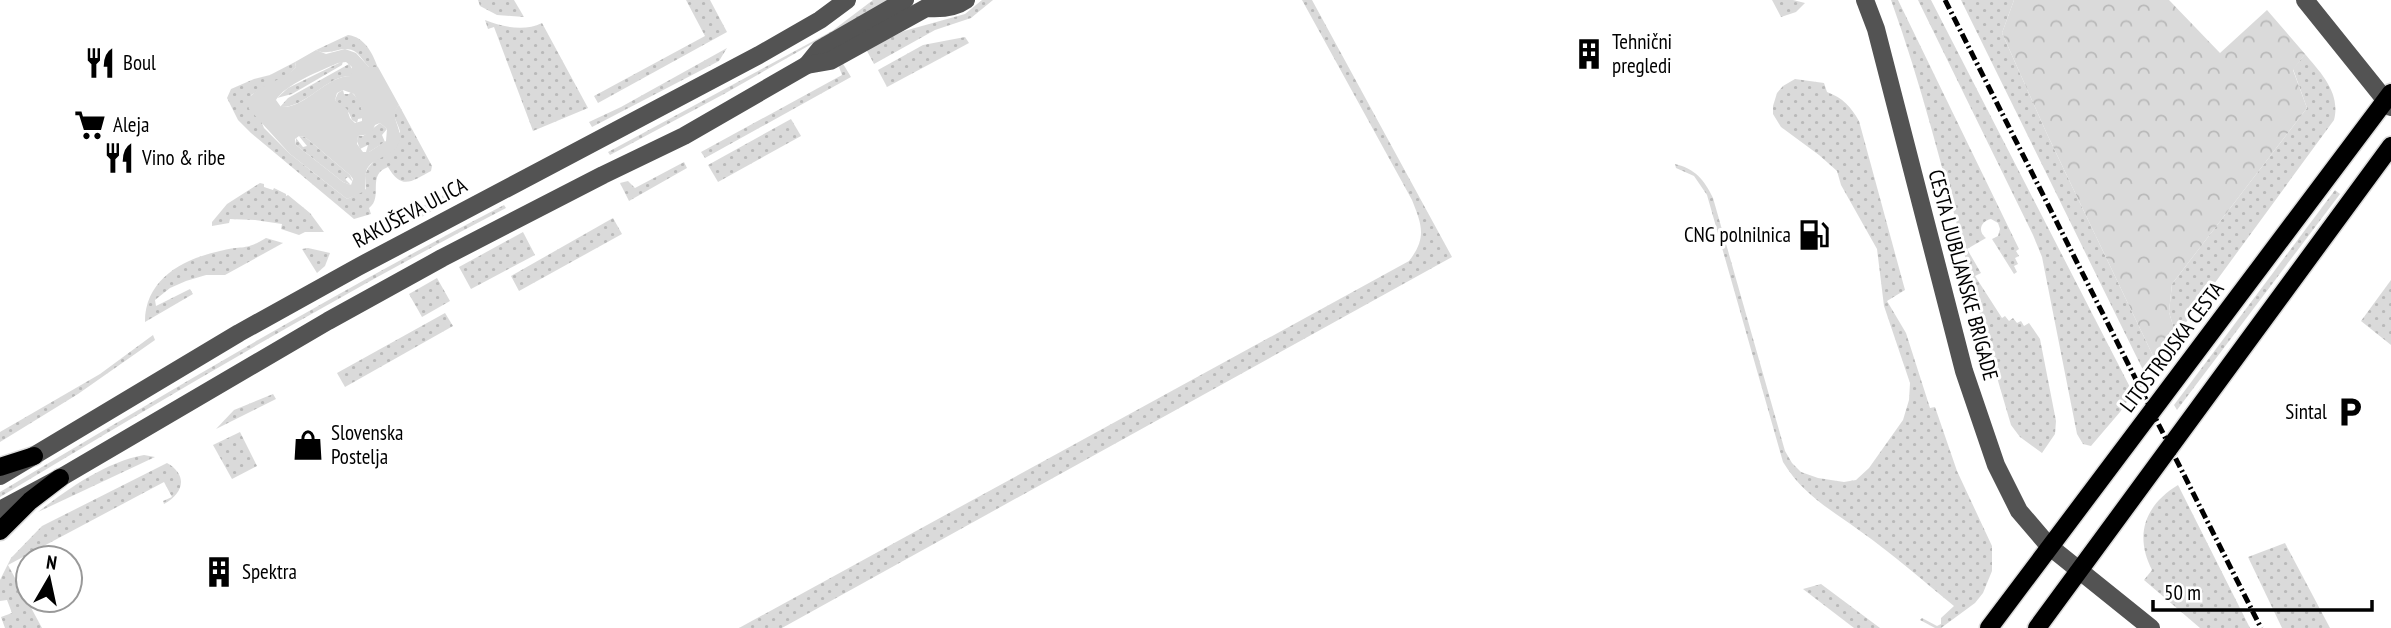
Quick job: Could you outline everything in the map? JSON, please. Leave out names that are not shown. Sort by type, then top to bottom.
[{"type":"main road","name":"LITOSTROJSKA CESTA","points":[[1989,628],[2337,164],[2389,100]]},
{"type":"main road","points":[[2037,628],[2391,146]]},
{"type":"main road","points":[[2337,164],[2362,183]]},
{"type":"main road","points":[[0,467],[34,456]]},
{"type":"main road","points":[[0,531],[30,501],[60,478]]},
{"type":"street","name":"RAKUŠEVA ULICA","points":[[0,476],[239,333],[759,55],[820,20],[847,0]]},
{"type":"street","points":[[807,65],[820,49],[905,0]]},
{"type":"street","points":[[0,510],[60,478],[339,314],[518,218],[684,136],[807,65],[830,61],[919,4],[936,9],[960,4],[966,0]]},
{"type":"street","name":"CESTA LJUBLJANSKE BRIGADE","points":[[1865,0],[1876,29],[1964,371],[1996,466],[2019,511],[2049,546],[2151,628]]},
{"type":"street","points":[[2305,0],[2389,100]]},
{"type":"green space","points":[[478,0],[514,0],[524,17],[497,15],[480,6]]},
{"type":"green space","points":[[686,0],[710,0],[727,32],[598,103],[594,96],[705,36]]},
{"type":"green space","points":[[873,0],[889,0],[724,94],[610,155],[608,152],[832,31]]},
{"type":"green space","points":[[982,0],[993,0],[971,18],[935,30],[874,64],[866,49],[904,31],[965,14]]},
{"type":"green space","points":[[1302,0],[1312,0],[1452,257],[782,628],[739,628],[1409,261],[1415,253],[1421,231],[1412,200]]},
{"type":"green space","points":[[1772,0],[1805,3],[1796,12],[1781,17]]},
{"type":"green space","points":[[1891,0],[1898,0],[2019,249],[2016,251],[2019,256],[2015,258],[2018,264],[2014,266],[2017,272],[2014,274],[1992,239],[1998,236],[2000,229],[1998,223],[1991,219],[1981,227],[1986,238],[1967,249],[1981,273],[1975,276],[2002,318],[2005,316],[2009,321],[2013,318],[2017,323],[2021,321],[2024,326],[2029,323],[2040,339],[2056,421],[2055,434],[2042,453],[2020,437],[2011,425],[1940,158]]},
{"type":"green space","points":[[1918,0],[1931,0],[2133,393],[2091,446],[2083,444],[2077,434],[2042,257]]},
{"type":"green space","points":[[1961,0],[2014,0],[2002,33],[2156,362],[2146,376]]},
{"type":"green space","points":[[2014,0],[2169,0],[2220,53],[2267,10],[2305,54],[2293,70],[2307,108],[2172,284],[2169,312],[2176,336],[2156,362],[2002,33]]},
{"type":"green space","points":[[485,20],[514,28],[542,23],[588,108],[533,131],[494,27],[488,29]]},
{"type":"green space","points":[[348,35],[364,43],[378,68],[369,67],[352,50],[316,50]]},
{"type":"green space","points":[[965,37],[969,43],[887,87],[878,70],[923,45]]},
{"type":"green space","points":[[727,48],[719,61],[592,127],[589,122],[621,107]]},
{"type":"green space","points":[[345,49],[356,53],[369,67],[378,67],[399,105],[395,114],[400,136],[397,146],[367,169],[365,191],[347,199],[290,154],[249,109],[247,101],[257,91],[290,72],[296,67],[295,62],[316,50],[326,54]],"holes":[[[346,62],[352,67],[352,76],[333,81],[290,106],[281,107],[276,100],[295,84],[338,63]],[[343,90],[354,94],[362,110],[362,121],[355,123],[350,118],[347,109],[335,100],[337,93]],[[380,123],[387,129],[386,141],[369,152],[363,152],[357,144],[358,136],[370,132]],[[299,136],[305,137],[350,175],[353,179],[351,185],[343,182],[296,145],[295,139]]]},
{"type":"green space","points":[[2305,54],[2332,92],[2335,101],[2334,120],[2176,336],[2169,312],[2172,284],[2307,108],[2293,69]]},
{"type":"green space","points":[[343,61],[342,65],[292,94],[277,98],[288,88]]},
{"type":"green space","points":[[295,62],[296,67],[288,75],[251,95],[264,128],[290,154],[347,199],[366,189],[365,175],[368,168],[400,132],[394,115],[399,105],[432,166],[431,171],[408,182],[398,179],[388,167],[381,171],[376,181],[375,198],[369,208],[371,214],[354,219],[251,133],[238,120],[227,98],[231,89],[270,75]]},
{"type":"green space","points":[[842,62],[851,77],[705,158],[701,152],[842,75],[839,67]]},
{"type":"green space","points":[[349,64],[353,70],[352,76],[334,81],[290,106],[280,107],[288,98]]},
{"type":"green space","points":[[1795,79],[1824,83],[1827,92],[1846,104],[1859,121],[1905,290],[1887,301],[1906,333],[1930,408],[1935,407],[1957,471],[1992,546],[1992,571],[1983,593],[1975,603],[1941,628],[1935,628],[1920,620],[1922,618],[1937,626],[1941,624],[1941,618],[1954,606],[1884,549],[1818,501],[1783,462],[1707,195],[1694,176],[1676,168],[1675,164],[1693,172],[1706,185],[1713,198],[1785,451],[1801,472],[1844,482],[1856,480],[1869,468],[1903,420],[1909,400],[1910,383],[1884,306],[1877,249],[1841,185],[1837,171],[1781,127],[1773,114],[1777,93]]},
{"type":"green space","points":[[343,90],[344,94],[351,92],[360,104],[363,118],[358,119],[357,123],[335,100]]},
{"type":"green space","points":[[791,119],[801,136],[718,182],[708,165]]},
{"type":"green space","points":[[380,123],[387,129],[382,135],[385,142],[369,152],[366,152],[368,145],[360,149],[358,136],[363,136]]},
{"type":"green space","points":[[299,136],[305,137],[350,175],[353,182],[348,177],[345,179],[351,185],[343,182],[296,145],[296,138],[303,147],[307,146]]},
{"type":"green space","points":[[684,162],[687,168],[629,201],[620,183],[628,181],[635,188]]},
{"type":"green space","points":[[260,183],[264,184],[264,187],[274,188],[288,195],[310,213],[324,232],[305,232],[299,235],[281,229],[282,224],[255,220],[230,219],[229,223],[212,226],[212,222],[227,204]]},
{"type":"green space","points":[[2335,190],[2340,194],[2177,410],[2174,405]]},
{"type":"green space","points":[[449,192],[437,207],[417,219],[394,228],[376,231]]},
{"type":"green space","points":[[504,205],[506,208],[314,313],[0,497],[0,492],[250,345],[376,273]]},
{"type":"green space","points":[[613,218],[622,234],[519,291],[511,276]]},
{"type":"green space","points":[[523,232],[535,255],[471,289],[459,267]]},
{"type":"green space","points":[[266,238],[283,243],[225,275],[206,275],[170,288],[155,300],[156,306],[190,289],[193,294],[145,322],[152,294],[169,273],[193,259],[248,246]]},
{"type":"green space","points":[[302,249],[330,253],[325,266],[317,273]]},
{"type":"green space","points":[[437,278],[450,301],[422,317],[409,294]]},
{"type":"green space","points":[[2391,280],[2391,345],[2361,321]]},
{"type":"green space","points":[[445,313],[453,326],[345,387],[337,373]]},
{"type":"green space","points":[[153,335],[155,340],[78,394],[0,442],[0,432],[100,374]]},
{"type":"green space","points":[[273,394],[276,399],[216,429],[234,410]]},
{"type":"green space","points":[[240,432],[257,466],[232,479],[213,445]]},
{"type":"green space","points":[[144,455],[155,457],[38,512],[75,485],[102,470]]},
{"type":"green space","points":[[167,463],[181,478],[176,495],[164,504],[163,501],[172,497],[164,482],[47,544],[25,544],[42,526]]},
{"type":"green space","points":[[2178,485],[2250,628],[2200,628],[2144,580],[2152,570],[2144,545],[2146,522],[2157,502]]},
{"type":"green space","points":[[2285,543],[2330,628],[2282,628],[2248,557]]},
{"type":"green space","points":[[14,555],[14,562],[8,565],[14,576],[14,614],[34,614],[42,628],[5,628],[1,617],[12,613],[7,600],[0,601],[0,580],[11,558]]},
{"type":"green space","points":[[1821,584],[1880,628],[1854,628],[1803,589]]},
{"type":"railway","points":[[1945,0],[2261,628]]},
{"type":"place","name":"Tehnični pregledi","points":[[1589,54]]},
{"type":"place","name":"Boul","points":[[100,63]]},
{"type":"place","name":"Aleja","points":[[90,125]]},
{"type":"place","name":"Vino & ribe","points":[[119,158]]},
{"type":"place","name":"CNG polnilnica","points":[[1814,235]]},
{"type":"place","name":"Sintal","points":[[2350,412]]},
{"type":"place","name":"Slovenska Postelja","points":[[308,445]]},
{"type":"place","name":"Spektra","points":[[219,572]]}]
